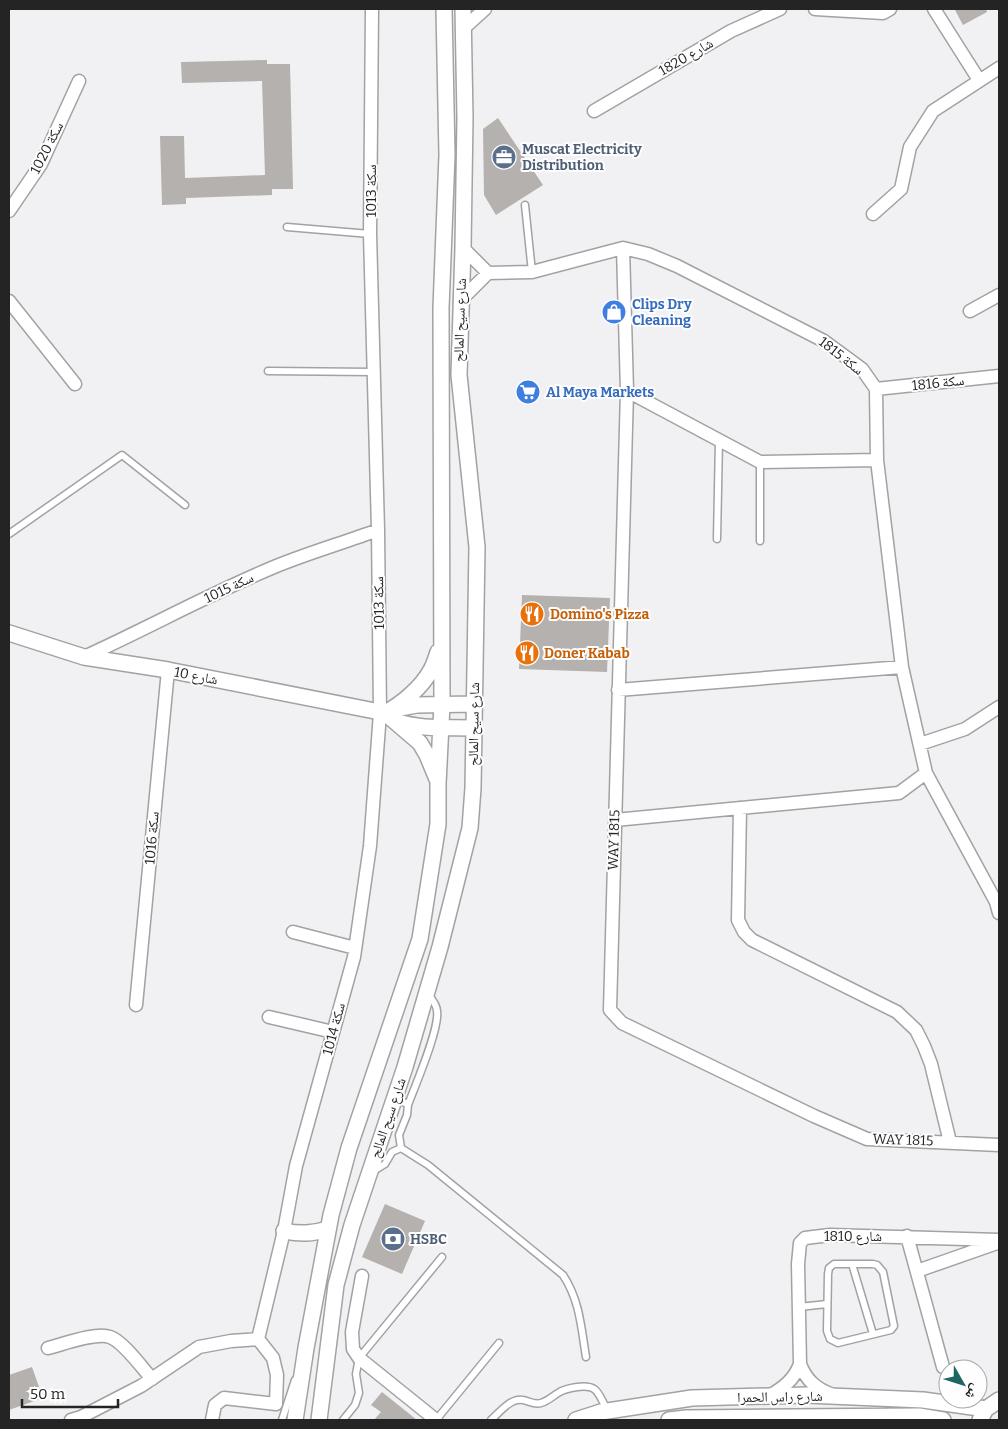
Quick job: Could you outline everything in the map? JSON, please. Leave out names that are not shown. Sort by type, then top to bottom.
[{"type":"street","name":"سكة 1013","points":[[372,9],[370,234],[373,372],[378,530],[389,714]]},
{"type":"street","name":"شارع سيح المالح","points":[[296,1420],[306,1348],[328,1229],[349,1148],[420,940],[438,824],[438,784],[442,727],[441,318],[447,155],[444,9]]},
{"type":"street","name":"شارع سيح المالح","points":[[319,1420],[336,1285],[352,1225],[427,993],[470,828],[475,704],[477,547],[459,375],[463,248],[463,9]]},
{"type":"street","points":[[464,28],[485,9]]},
{"type":"street","name":"1820 شارع","points":[[594,111],[731,31],[780,9]]},
{"type":"street","points":[[815,9],[884,13],[890,9]]},
{"type":"street","points":[[934,9],[979,80]]},
{"type":"street","points":[[873,214],[901,189],[910,147],[933,110],[999,68]]},
{"type":"street","name":"سكة 1020","points":[[9,211],[41,164],[79,81]]},
{"type":"street","points":[[460,301],[488,273],[463,248]]},
{"type":"street","name":"سكة 1815","points":[[488,273],[532,272],[623,248],[648,254],[677,266],[824,341],[862,369],[876,389]]},
{"type":"street","name":"WAY 1815","points":[[623,248],[627,391],[610,1010],[622,1023],[814,1116],[867,1139],[999,1144]]},
{"type":"street","points":[[970,311],[999,295]]},
{"type":"street","points":[[9,300],[75,384]]},
{"type":"street","name":"سكة 1816","points":[[876,389],[999,376]]},
{"type":"street","points":[[876,389],[877,460],[902,667],[926,773],[996,902],[999,913]]},
{"type":"street","points":[[627,391],[760,462],[877,460]]},
{"type":"street","name":"سكة 1015","points":[[84,657],[274,567],[378,530]]},
{"type":"street","name":"شارع 10","points":[[9,633],[84,657],[168,670],[389,714],[404,724],[474,728]]},
{"type":"street","points":[[389,714],[423,682],[432,670],[442,642]]},
{"type":"street","points":[[618,690],[902,667]]},
{"type":"street","name":"سكة 1016","points":[[136,1005],[168,670]]},
{"type":"street","points":[[389,714],[417,705],[475,704]]},
{"type":"street","points":[[920,744],[965,729],[999,707]]},
{"type":"street","points":[[389,714],[420,744],[434,770],[438,784]]},
{"type":"street","name":"سكة 1014","points":[[258,1339],[284,1231],[296,1166],[355,948],[389,714]]},
{"type":"street","points":[[615,820],[899,794],[926,773]]},
{"type":"street","points":[[740,808],[738,920],[744,932],[752,940],[897,1012],[916,1030],[931,1064],[950,1142]]},
{"type":"street","points":[[293,932],[355,948]]},
{"type":"street","points":[[269,1017],[333,1032]]},
{"type":"street","points":[[284,1231],[299,1234],[314,1233],[328,1229]]},
{"type":"street","name":"شارع 1810","points":[[800,1364],[799,1257],[800,1243],[805,1238],[830,1235],[907,1236],[999,1241]]},
{"type":"street","points":[[907,1236],[941,1359]]},
{"type":"street","points":[[917,1271],[999,1241]]},
{"type":"street","points":[[362,1276],[352,1332],[353,1349],[358,1358],[436,1420]]},
{"type":"street","points":[[48,1348],[96,1336],[110,1337],[122,1345],[152,1379]]},
{"type":"street","points":[[71,1420],[124,1395],[199,1348],[231,1341],[258,1339],[272,1358],[277,1375],[276,1404],[224,1398],[215,1405],[212,1420]]},
{"type":"street","points":[[769,1396],[789,1382],[800,1364]]},
{"type":"street","points":[[800,1364],[806,1378],[813,1385],[830,1394],[840,1396]]},
{"type":"street","name":"شارع راس الحمرا","points":[[576,1420],[607,1411],[692,1398],[806,1395],[923,1400],[983,1415]]},
{"type":"street","points":[[983,1415],[999,1400]]},
{"type":"street","name":"شارع راس الحمرا","points":[[670,1420],[686,1418],[919,1416],[943,1420]]},
{"type":"lane","points":[[525,205],[532,272]]},
{"type":"lane","points":[[287,227],[370,234]]},
{"type":"lane","points":[[268,371],[373,372]]},
{"type":"lane","points":[[717,539],[719,440]]},
{"type":"lane","points":[[9,534],[122,454],[185,505]]},
{"type":"lane","points":[[760,462],[760,541]]},
{"type":"lane","points":[[427,993],[438,1011],[436,1026],[399,1135],[401,1148],[428,1165],[563,1276],[573,1290],[579,1312],[586,1357]]},
{"type":"lane","points":[[395,1096],[408,1105]]},
{"type":"lane","points":[[369,1174],[385,1164],[392,1152],[401,1148]]},
{"type":"lane","points":[[343,1420],[355,1405],[359,1393],[356,1374],[358,1358],[442,1257]]},
{"type":"lane","points":[[834,1264],[877,1265],[883,1272],[894,1326],[891,1330],[838,1343],[834,1342],[830,1339],[827,1331],[827,1304],[829,1268],[834,1264]]},
{"type":"lane","points":[[852,1264],[873,1334]]},
{"type":"lane","points":[[799,1307],[827,1304]]},
{"type":"lane","points":[[436,1420],[499,1343]]},
{"type":"lane","points":[[282,1420],[306,1348]]},
{"type":"lane","points":[[491,1420],[516,1400],[522,1399],[530,1403],[541,1403],[567,1388],[587,1386],[593,1387],[597,1391],[607,1411]]},
{"type":"building","points":[[986,9],[987,12],[963,25],[955,10]]},
{"type":"building","points":[[267,60],[267,64],[290,64],[293,189],[272,189],[272,195],[186,198],[186,204],[162,205],[160,136],[184,136],[185,178],[265,175],[262,81],[182,83],[181,62]]},
{"type":"building","name":"Muscat Electricity Distribution","points":[[498,118],[543,185],[496,215],[484,195],[483,129]]},
{"type":"building","points":[[522,595],[610,598],[607,672],[519,669]]},
{"type":"building","name":"HSBC","points":[[385,1204],[425,1221],[402,1274],[362,1257]]},
{"type":"building","points":[[32,1367],[43,1398],[9,1410],[9,1375]]},
{"type":"building","points":[[382,1392],[417,1420],[374,1420],[381,1412],[371,1405]]},
{"type":"place","name":"Muscat Electricity Distribution","points":[[504,157]]},
{"type":"place","name":"Clips Dry Cleaning","points":[[614,312]]},
{"type":"place","name":"Al Maya Markets","points":[[528,392]]},
{"type":"place","name":"Domino's Pizza","points":[[532,614]]},
{"type":"place","name":"Doner Kabab","points":[[527,653]]},
{"type":"place","name":"HSBC","points":[[393,1239]]}]
